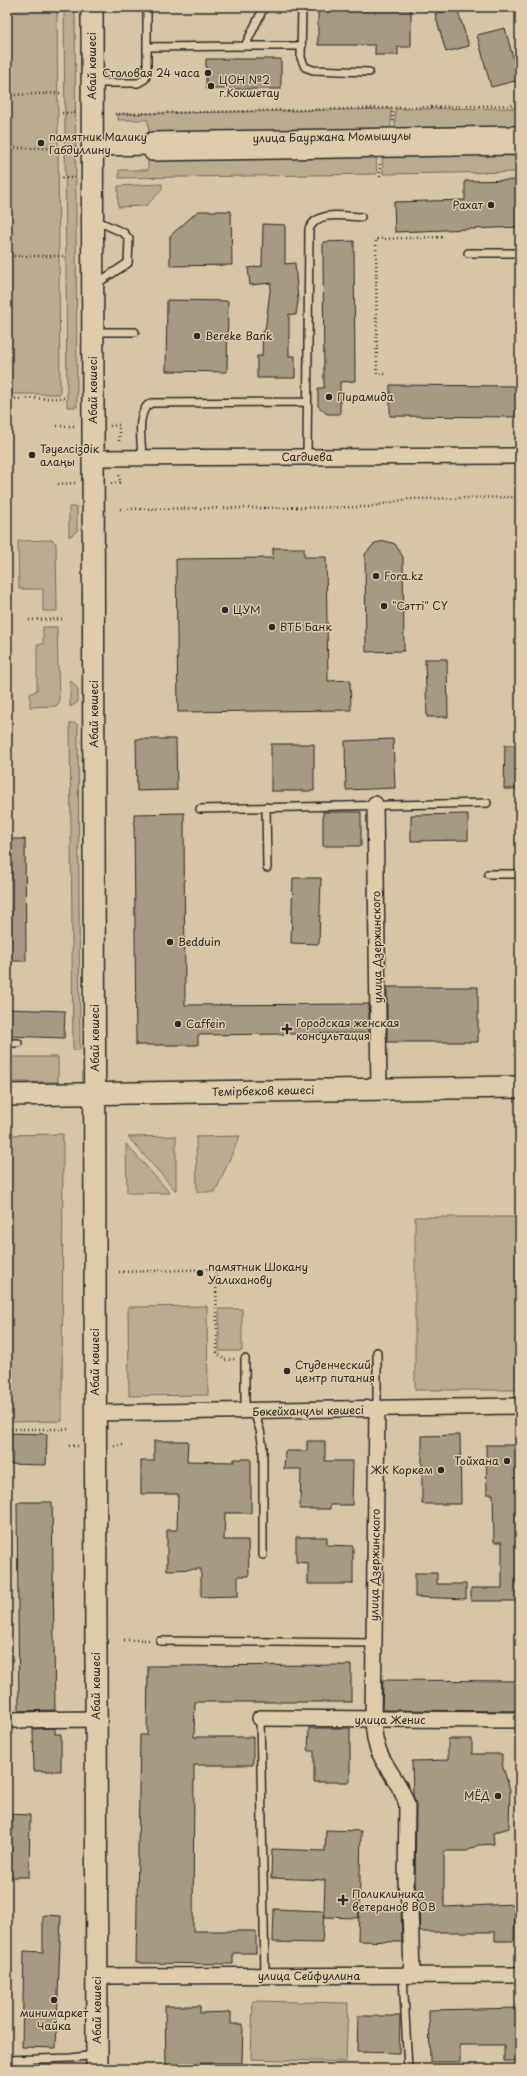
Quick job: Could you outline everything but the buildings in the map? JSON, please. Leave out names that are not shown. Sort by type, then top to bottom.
[{"type":"street","name":"Абай көшесі","points":[[92,7],[92,83],[84,148],[93,219],[97,2062]]},
{"type":"street","name":"улица Бауржана Момышулы","points":[[420,142],[520,134]]},
{"type":"street","name":"улица Бауржана Момышулы","points":[[84,148],[152,147],[152,140],[261,144],[420,142],[520,147]]},
{"type":"street","name":"Сагдиева","points":[[93,458],[520,456]]},
{"type":"street","name":"улица Дзержинского","points":[[375,804],[379,1089]]},
{"type":"street","name":"Темірбеков көшесі","points":[[7,1095],[520,1087]]},
{"type":"street","name":"Бөкейханұлы көшесі","points":[[96,1413],[249,1412],[520,1406]]},
{"type":"street","name":"улица Дзержинского","points":[[378,1409],[373,1643],[373,1720],[375,1742],[380,1756],[404,1793],[407,1805],[406,1885],[410,1907],[408,1976]]},
{"type":"street","name":"улица Женис","points":[[260,1718],[520,1720]]},
{"type":"street","points":[[7,1720],[97,1719]]},
{"type":"street","name":"улица Сейфуллина","points":[[97,1976],[520,1975]]},
{"type":"lane","points":[[92,83],[142,82],[147,75],[147,7]]},
{"type":"lane","points":[[245,46],[264,7]]},
{"type":"lane","points":[[302,7],[303,63],[309,69],[369,72]]},
{"type":"lane","points":[[147,47],[302,46]]},
{"type":"lane","points":[[307,457],[310,229],[313,221],[321,216],[361,217]]},
{"type":"lane","points":[[93,219],[128,236],[129,257],[126,265],[93,287]]},
{"type":"lane","points":[[468,253],[520,252]]},
{"type":"lane","points":[[93,332],[135,332]]},
{"type":"lane","points":[[142,458],[141,413],[146,405],[151,403],[307,402]]},
{"type":"lane","points":[[200,809],[375,804],[487,803]]},
{"type":"lane","points":[[266,807],[267,868]]},
{"type":"lane","points":[[488,874],[520,874]]},
{"type":"lane","points":[[7,1043],[18,1043]]},
{"type":"lane","points":[[377,1352],[378,1409]]},
{"type":"lane","points":[[245,1359],[249,1412],[260,1430],[263,1448],[263,1555]]},
{"type":"lane","points":[[160,1641],[373,1643]]},
{"type":"lane","points":[[260,1718],[265,1976]]},
{"type":"lane","points":[[408,1976],[408,2069]]},
{"type":"lane","points":[[7,2060],[71,2058],[97,2062]]},
{"type":"path","points":[[7,95],[62,93]]},
{"type":"path","points":[[115,114],[520,105]]},
{"type":"path","points":[[62,113],[76,113]]},
{"type":"path","points":[[7,148],[84,148]]},
{"type":"path","points":[[62,178],[76,178]]},
{"type":"path","points":[[385,374],[377,374],[376,239],[443,237]]},
{"type":"path","points":[[7,247],[10,256],[7,267]]},
{"type":"path","points":[[10,256],[63,256]]},
{"type":"path","points":[[7,399],[64,398]]},
{"type":"path","points":[[57,426],[75,426]]},
{"type":"path","points":[[58,484],[75,484]]},
{"type":"path","points":[[120,509],[369,507],[408,499],[520,497]]},
{"type":"path","points":[[29,620],[63,619]]},
{"type":"path","points":[[119,1272],[216,1269],[217,1353],[225,1360],[245,1359]]},
{"type":"path","points":[[7,1429],[69,1429]]},
{"type":"path","points":[[109,1446],[123,1445]]},
{"type":"path","points":[[124,1640],[160,1641]]},
{"type":"shaded area","points":[[7,7],[57,7],[60,394],[7,394]]},
{"type":"shaded area","points":[[64,7],[75,7],[77,407],[67,407]]},
{"type":"shaded area","points":[[520,108],[520,132],[395,133],[395,109]]},
{"type":"shaded area","points":[[391,109],[391,133],[149,137],[148,120],[118,120],[118,114]]},
{"type":"shaded area","points":[[520,153],[520,172],[383,174],[382,155]]},
{"type":"shaded area","points":[[376,154],[377,174],[119,178],[119,170],[148,170],[148,158]]},
{"type":"shaded area","points":[[162,184],[162,190],[146,206],[118,207],[118,186]]},
{"type":"shaded area","points":[[69,507],[77,507],[77,531],[69,537]]},
{"type":"shaded area","points":[[52,540],[56,543],[57,611],[43,611],[43,589],[19,589],[18,541]]},
{"type":"shaded area","points":[[43,627],[57,627],[59,703],[56,706],[30,707],[30,694],[37,690],[37,645],[43,644]]},
{"type":"shaded area","points":[[70,680],[78,689],[78,702],[70,707]]},
{"type":"shaded area","points":[[70,723],[75,723],[78,725],[80,1050],[73,1050]]},
{"type":"shaded area","points":[[7,1057],[58,1057],[58,1082],[7,1082]]},
{"type":"shaded area","points":[[63,1134],[62,1421],[7,1422],[7,1135]]},
{"type":"shaded area","points":[[176,1136],[176,1191],[128,1137]]},
{"type":"shaded area","points":[[240,1136],[215,1192],[197,1192],[196,1137]]},
{"type":"shaded area","points":[[126,1144],[170,1193],[127,1193]]},
{"type":"shaded area","points":[[415,1217],[520,1217],[520,1390],[415,1390]]},
{"type":"shaded area","points":[[207,1306],[208,1395],[129,1396],[128,1307]]},
{"type":"shaded area","points":[[219,1309],[242,1309],[242,1351],[219,1351]]},
{"type":"shaded area","points":[[253,2001],[348,2003],[346,2062],[251,2059]]},
{"type":"place","name":"Столовая 24 часа","points":[[208,73]]},
{"type":"place","name":"ЦОН №2 г.Кокшетау","points":[[211,86]]},
{"type":"place","name":"памятник Малику Габдуллину","points":[[41,143]]},
{"type":"place","name":"Рахат","points":[[491,205]]},
{"type":"place","name":"Bereke Bank","points":[[197,336]]},
{"type":"place","name":"Пирамида","points":[[329,397]]},
{"type":"place","name":"Тәуелсіздік алаңы","points":[[32,455]]},
{"type":"place","name":"Fora.kz","points":[[376,576]]},
{"type":"place","name":"\"Сәтті\" СY","points":[[384,606]]},
{"type":"place","name":"ЦУМ","points":[[225,610]]},
{"type":"place","name":"ВТБ Банк","points":[[272,627]]},
{"type":"place","name":"Bedduin","points":[[170,942]]},
{"type":"place","name":"Caffein","points":[[178,1024]]},
{"type":"place","name":"Городская женская консультация","points":[[287,1029]]},
{"type":"place","name":"памятник Шокану Уалиханову","points":[[200,1273]]},
{"type":"place","name":"Студенческий центр питания","points":[[287,1371]]},
{"type":"place","name":"Тойхана","points":[[507,1461]]},
{"type":"place","name":"ЖК Коркем","points":[[441,1470]]},
{"type":"place","name":"МЁД","points":[[498,1796]]},
{"type":"place","name":"Поликлиника ветеранов ВОВ","points":[[343,1900]]},
{"type":"place","name":"минимаркет Чайка","points":[[54,2000]]}]
